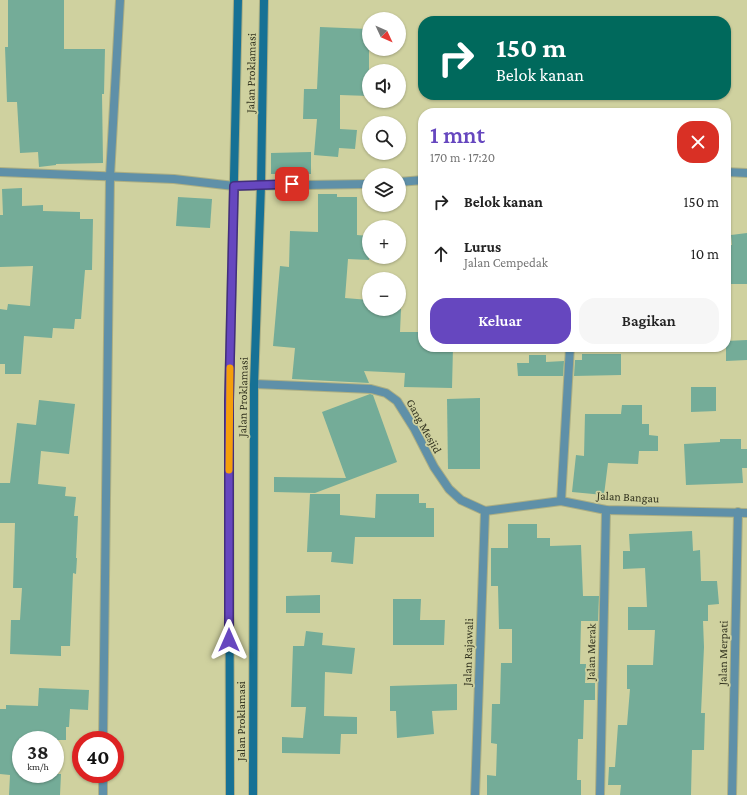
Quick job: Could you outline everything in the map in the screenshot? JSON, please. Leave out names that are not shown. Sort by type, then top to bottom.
[{"type":"street","points":[[103,731],[110,176],[120,0]]},
{"type":"street","name":"Jalan Proklamasi","points":[[230,795],[229,401],[238,0]]},
{"type":"street","name":"Jalan Proklamasi","points":[[253,795],[254,385],[264,0]]},
{"type":"street","points":[[0,172],[174,178],[234,186],[362,184]]},
{"type":"street","points":[[731,172],[747,173]]},
{"type":"street","points":[[406,181],[418,180]]},
{"type":"street","points":[[561,501],[570,352]]},
{"type":"street","name":"Gang Mesjid","points":[[254,385],[371,389],[386,394],[397,401],[414,428],[434,467],[449,489],[461,500],[485,511]]},
{"type":"street","name":"Jalan Bangau","points":[[485,511],[561,501],[606,510],[747,513]]},
{"type":"street","name":"Jalan Merak","points":[[600,795],[606,510]]},
{"type":"street","name":"Jalan Rajawali","points":[[475,795],[485,511]]},
{"type":"street","name":"Jalan Merpati","points":[[732,795],[738,512]]},
{"type":"street","points":[[103,783],[103,795]]},
{"type":"building","points":[[8,0],[64,0],[64,49],[105,49],[104,94],[102,94],[103,163],[56,164],[39,167],[38,152],[20,153],[17,102],[7,102],[5,47],[8,47]]},
{"type":"building","points":[[320,27],[362,29],[362,56],[369,56],[369,64],[362,64],[362,96],[340,95],[340,129],[357,130],[355,149],[339,148],[338,157],[314,155],[317,119],[303,119],[304,89],[317,89]]},
{"type":"building","points":[[311,152],[311,174],[271,174],[271,153]]},
{"type":"building","points":[[22,188],[22,206],[43,205],[43,211],[80,212],[80,219],[93,219],[92,270],[85,270],[81,319],[75,319],[74,329],[53,328],[52,338],[24,336],[21,374],[5,374],[5,364],[0,364],[0,309],[7,310],[8,304],[30,306],[33,266],[0,267],[0,215],[3,215],[2,189]]},
{"type":"building","points":[[318,194],[337,194],[337,197],[357,197],[357,235],[362,235],[362,260],[348,259],[345,298],[362,299],[362,316],[401,316],[400,332],[418,332],[418,352],[453,352],[452,388],[404,387],[405,373],[364,371],[369,383],[292,379],[295,348],[273,346],[280,266],[289,267],[290,231],[318,232]]},
{"type":"building","points":[[178,197],[212,199],[210,228],[176,226]]},
{"type":"building","points":[[747,233],[747,284],[731,284],[731,235]]},
{"type":"building","points":[[747,340],[747,360],[726,361],[726,352],[731,352],[731,341]]},
{"type":"building","points":[[582,354],[621,354],[621,375],[574,376],[575,360],[582,360]]},
{"type":"building","points":[[529,355],[546,355],[546,362],[564,361],[563,376],[518,376],[517,363],[529,363]]},
{"type":"building","points":[[691,387],[716,387],[716,411],[691,412]]},
{"type":"building","points":[[370,394],[373,395],[397,462],[315,493],[274,492],[274,477],[346,478],[322,412]]},
{"type":"building","points":[[480,398],[480,469],[448,469],[447,399]]},
{"type":"building","points":[[39,400],[75,404],[69,454],[41,451],[38,484],[66,487],[65,496],[76,497],[74,516],[78,516],[77,558],[76,574],[73,573],[70,646],[61,646],[61,656],[10,654],[11,620],[20,620],[22,588],[13,588],[15,523],[0,523],[0,483],[10,483],[17,423],[36,425]]},
{"type":"building","points":[[622,405],[642,405],[642,424],[649,424],[649,435],[658,436],[658,451],[639,451],[638,464],[608,463],[604,495],[572,492],[576,455],[584,456],[585,414],[621,414]]},
{"type":"building","points":[[720,439],[741,439],[741,449],[747,449],[747,468],[742,468],[743,483],[686,485],[684,444],[720,442]]},
{"type":"building","points":[[310,494],[340,494],[340,515],[375,518],[376,494],[419,494],[419,503],[426,503],[426,508],[434,508],[434,537],[355,537],[353,564],[331,562],[332,552],[307,552]]},
{"type":"building","points":[[508,524],[537,524],[537,538],[550,538],[550,546],[581,545],[583,596],[599,596],[598,621],[581,621],[580,664],[586,664],[585,683],[595,683],[595,700],[584,700],[583,739],[578,739],[577,780],[581,780],[581,795],[487,795],[487,775],[496,776],[497,744],[491,743],[492,704],[500,704],[501,663],[512,663],[512,629],[499,629],[498,586],[491,586],[491,548],[508,548]]},
{"type":"building","points":[[692,531],[693,551],[700,550],[701,581],[717,581],[719,604],[708,605],[708,621],[703,621],[704,647],[701,713],[705,713],[704,750],[692,750],[691,795],[620,795],[621,785],[608,785],[609,767],[615,767],[618,725],[627,725],[630,689],[627,689],[627,665],[653,665],[655,630],[628,630],[628,607],[647,607],[645,568],[623,569],[623,551],[630,551],[629,534]]},
{"type":"building","points":[[320,595],[320,613],[286,613],[286,596]]},
{"type":"building","points":[[393,599],[421,599],[420,620],[445,620],[444,645],[393,645]]},
{"type":"building","points":[[306,631],[323,633],[322,645],[355,648],[352,674],[325,672],[324,716],[357,717],[357,734],[341,734],[340,754],[282,753],[282,737],[303,738],[306,707],[291,707],[293,646],[304,646]]},
{"type":"building","points":[[457,684],[457,710],[432,711],[434,734],[397,738],[396,711],[390,711],[390,686]]},
{"type":"building","points":[[39,688],[89,690],[88,710],[70,709],[69,727],[66,727],[66,740],[64,740],[64,731],[12,731],[12,783],[61,783],[60,795],[9,795],[10,775],[0,774],[0,709],[6,709],[6,705],[38,706]]},
{"type":"slow traffic","points":[[229,470],[230,368]]},
{"type":"route","points":[[229,640],[229,401],[234,186],[292,184]]}]
